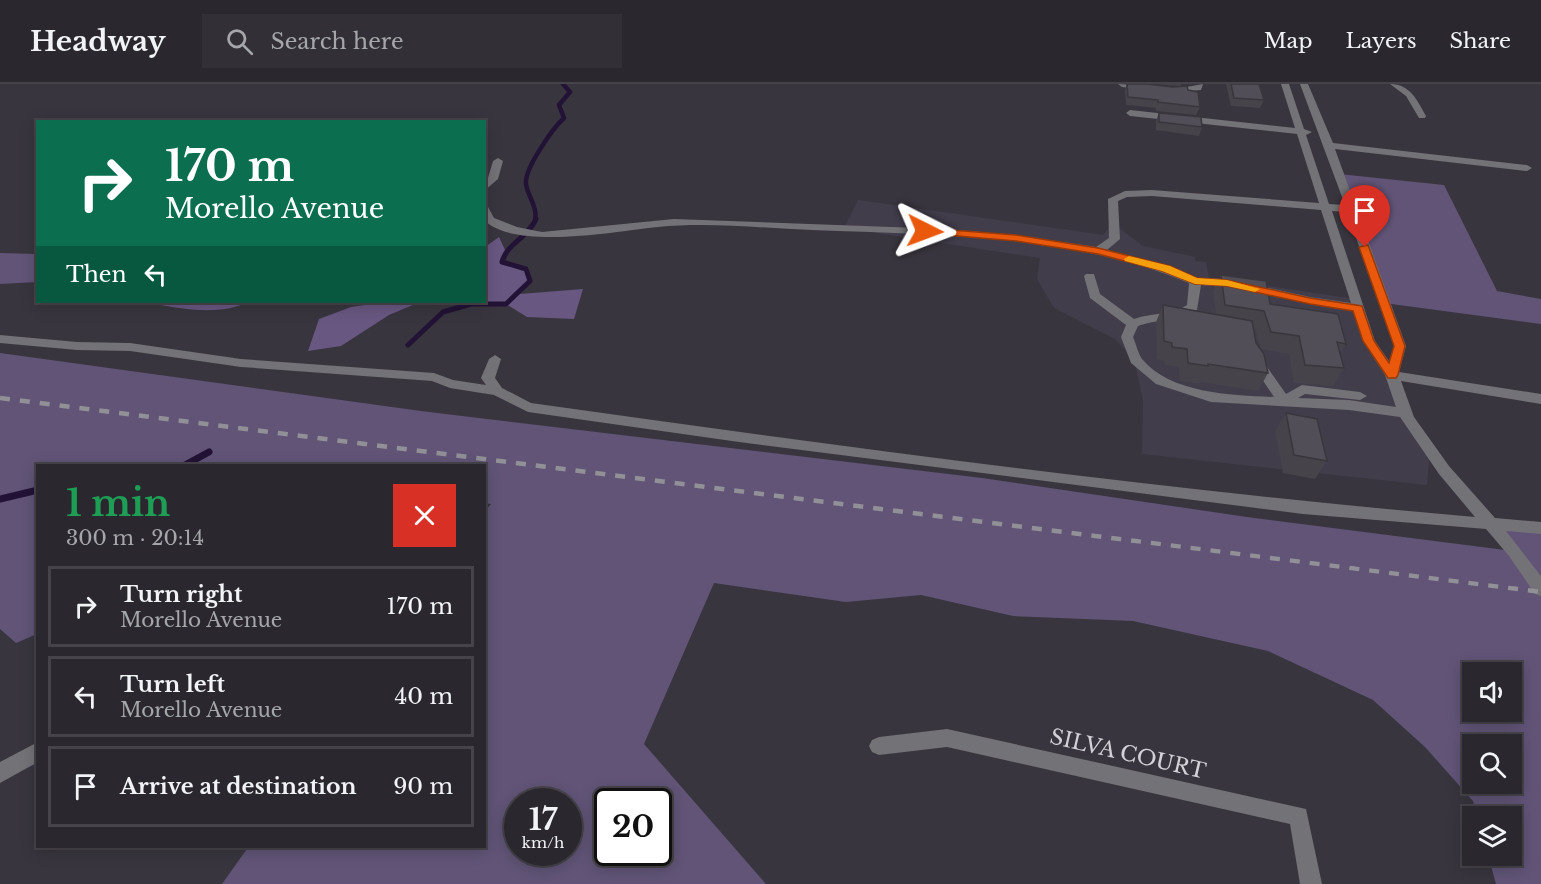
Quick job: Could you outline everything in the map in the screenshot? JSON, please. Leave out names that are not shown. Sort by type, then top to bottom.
[{"type":"street","points":[[1122,84],[1192,90],[1198,88],[1199,84]]},
{"type":"street","points":[[1285,84],[1369,341],[1392,375],[1404,407],[1444,470],[1515,552],[1541,590]]},
{"type":"street","points":[[1304,84],[1327,140],[1400,346],[1392,375]]},
{"type":"street","points":[[1394,84],[1409,94],[1422,116]]},
{"type":"street","points":[[1130,113],[1300,132],[1327,140],[1527,168]]},
{"type":"street","points":[[486,186],[493,179],[498,161]]},
{"type":"street","points":[[1098,251],[1115,239],[1113,199],[1125,194],[1186,195],[1351,209]]},
{"type":"street","points":[[486,213],[490,220],[513,230],[542,235],[663,223],[697,223],[946,232],[1016,238],[1098,251],[1166,269],[1195,281],[1227,283],[1310,301],[1358,308]]},
{"type":"street","points":[[1090,276],[1094,295],[1133,324]]},
{"type":"street","points":[[1195,281],[1193,306],[1182,314],[1151,317],[1133,324],[1127,338],[1136,360],[1161,381],[1216,399],[1284,402],[1302,389],[1404,407]]},
{"type":"street","points":[[1182,314],[1193,323]]},
{"type":"street","points":[[0,339],[77,346],[130,346],[241,363],[434,377],[450,384],[497,391],[528,407],[739,437],[1303,508],[1541,528]]},
{"type":"street","points":[[1252,343],[1255,360],[1284,402]]},
{"type":"street","points":[[495,359],[488,378],[497,391]]},
{"type":"street","points":[[1392,375],[1541,399]]},
{"type":"street","name":"SILVA COURT","points":[[879,746],[948,738],[1299,816],[1311,884]]},
{"type":"street","points":[[0,773],[36,751]]},
{"type":"shaded area","points":[[1339,174],[1444,185],[1497,291],[1541,299],[1541,324],[1384,303]]},
{"type":"shaded area","points":[[858,200],[1103,235],[1109,228],[1122,230],[1143,246],[1195,257],[1195,261],[1206,262],[1209,277],[1355,299],[1369,341],[1430,450],[1427,485],[1142,454],[1143,400],[1134,359],[1115,339],[1054,308],[1037,279],[1040,258],[844,228]]},
{"type":"shaded area","points":[[499,237],[505,250],[502,262],[526,269],[530,281],[520,294],[583,289],[574,319],[527,317],[506,304],[462,303],[486,303],[486,246]]},
{"type":"shaded area","points":[[0,253],[36,254],[36,282],[0,284]]},
{"type":"shaded area","points":[[150,303],[246,303],[223,309],[184,309]]},
{"type":"shaded area","points":[[378,303],[418,303],[389,315],[341,346],[308,351],[319,319],[351,307]]},
{"type":"shaded area","points":[[0,353],[421,411],[982,478],[1247,517],[1513,551],[1490,522],[1541,528],[1541,884],[1496,884],[1491,866],[1522,866],[1522,806],[1474,806],[1467,794],[1522,794],[1522,734],[1462,734],[1462,789],[1425,747],[1373,700],[1268,651],[1133,621],[1013,616],[921,595],[846,602],[714,583],[644,744],[766,884],[222,884],[248,848],[486,848],[486,510],[491,504],[486,503],[486,464],[36,464],[36,634],[16,643],[0,629]]},
{"type":"building","points":[[1127,84],[1187,86],[1188,90],[1198,92],[1200,107],[1128,97]]},
{"type":"building","points":[[1231,84],[1259,84],[1264,100],[1234,98]]},
{"type":"building","points":[[1159,113],[1201,117],[1202,127],[1159,122]]},
{"type":"building","points":[[1221,275],[1266,281],[1270,304],[1338,314],[1346,344],[1337,342],[1344,368],[1305,365],[1299,336],[1271,332],[1264,311],[1225,305]]},
{"type":"building","points":[[1163,305],[1252,321],[1256,343],[1264,354],[1268,373],[1188,363],[1187,349],[1172,347],[1172,343],[1164,341]]},
{"type":"building","points":[[1286,413],[1317,419],[1327,461],[1294,455]]},
{"type":"waterway","points":[[535,221],[535,211],[526,184],[527,177],[540,149],[564,118],[559,105],[570,92],[563,84]]},
{"type":"waterway","points":[[408,345],[443,312],[471,304],[506,304],[530,281],[526,269],[502,262],[508,250],[528,231],[535,221]]},
{"type":"waterway","points":[[187,464],[209,452]]},
{"type":"waterway","points":[[0,499],[36,490]]},
{"type":"railway","points":[[0,398],[1541,592]]},
{"type":"slow traffic","points":[[1129,259],[1166,269],[1195,281],[1227,283],[1255,289]]},
{"type":"route","points":[[925,231],[1016,238],[1098,251],[1166,269],[1195,281],[1227,283],[1310,301],[1358,308],[1369,341],[1392,375],[1400,346],[1365,247]]}]
